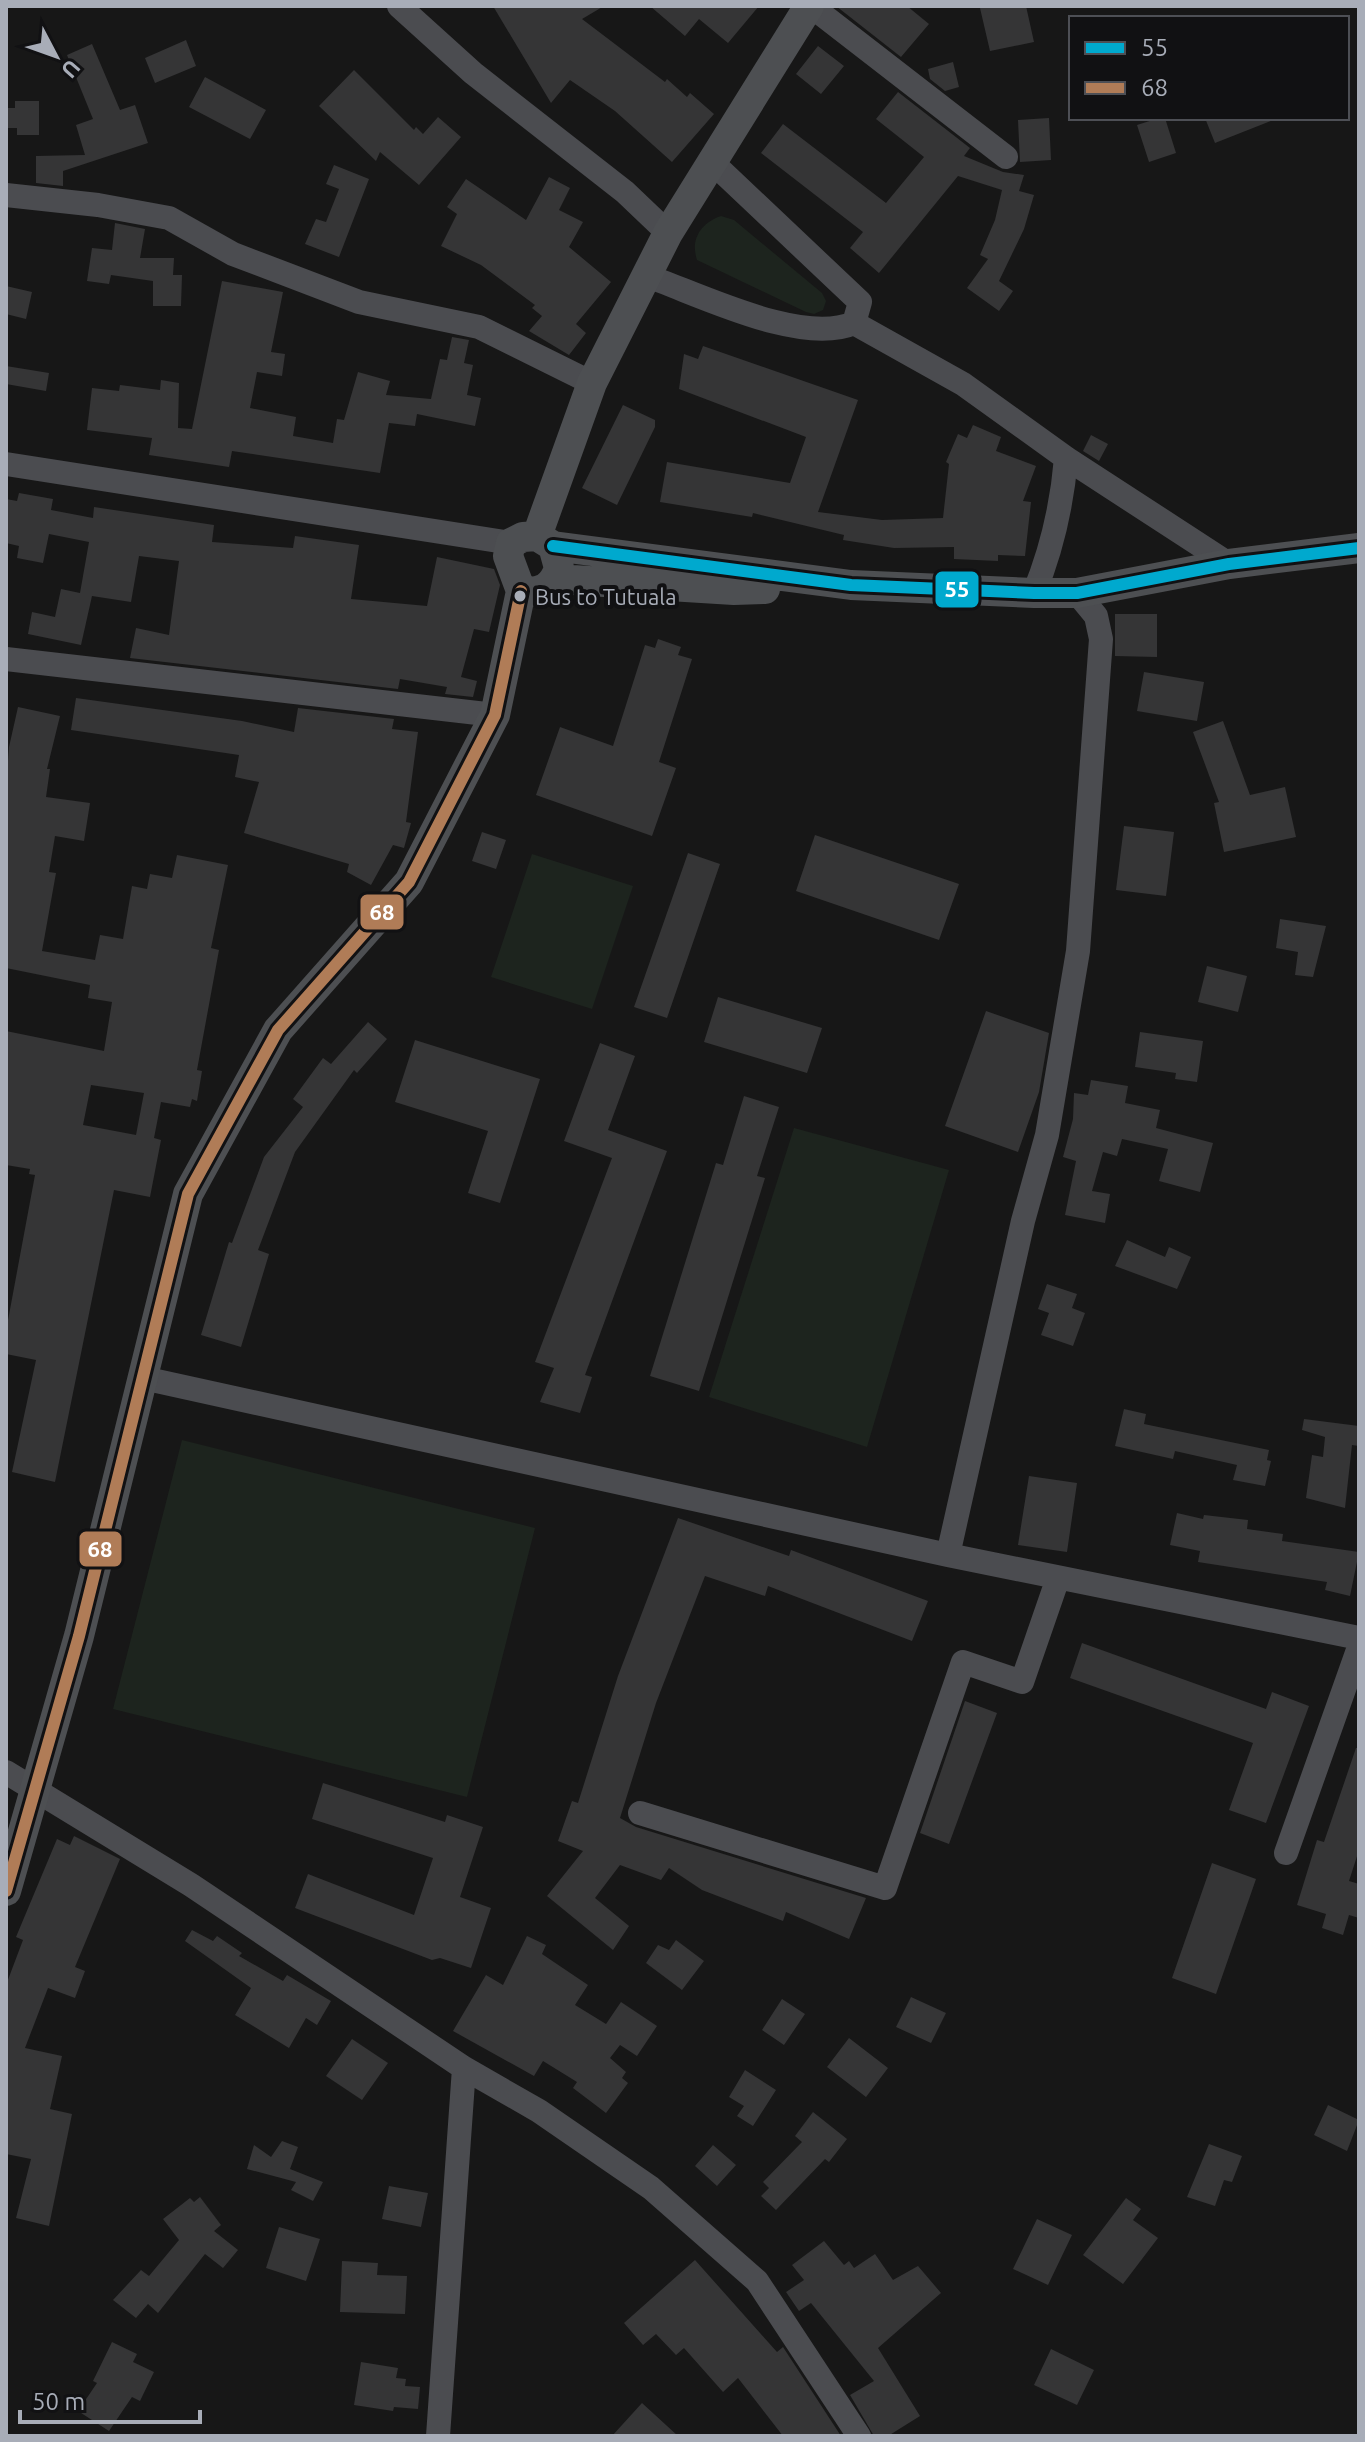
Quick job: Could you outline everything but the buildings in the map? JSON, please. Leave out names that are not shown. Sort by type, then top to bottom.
[{"type":"main road","points":[[6,1891],[79,1636],[188,1194],[278,1030],[409,882],[495,715],[521,591],[527,545],[592,383],[668,233],[810,6]]},
{"type":"main road","points":[[521,591],[534,593],[547,588],[556,579],[559,568],[527,545]]},
{"type":"main road","points":[[527,545],[851,585],[1034,593],[1077,593],[1229,564],[1359,548]]},
{"type":"main road","points":[[556,579],[734,590],[851,585]]},
{"type":"street","points":[[399,6],[473,73],[625,192],[668,233]]},
{"type":"street","points":[[810,6],[1006,157]]},
{"type":"street","points":[[713,163],[860,302],[854,323]]},
{"type":"street","points":[[6,195],[98,205],[169,218],[233,254],[359,302],[479,327],[592,383]]},
{"type":"street","points":[[647,276],[788,327],[821,332],[854,323],[963,384],[1066,458],[1229,564]]},
{"type":"street","points":[[1034,593],[1049,556],[1063,496],[1066,458]]},
{"type":"street","points":[[6,464],[527,545]]},
{"type":"street","points":[[6,479],[527,545]]},
{"type":"street","points":[[948,1555],[1023,1221],[1047,1135],[1078,951],[1101,639],[1096,616],[1077,593]]},
{"type":"street","points":[[6,659],[495,715]]},
{"type":"street","points":[[143,1378],[948,1555],[1359,1638]]},
{"type":"street","points":[[640,1813],[885,1888],[963,1662],[1022,1682],[1058,1578]]},
{"type":"street","points":[[1286,1853],[1359,1647]]},
{"type":"street","points":[[6,1772],[191,1885],[464,2068],[539,2111],[651,2188],[757,2281],[859,2436]]},
{"type":"street","points":[[438,2436],[464,2068]]},
{"type":"shaded area","points":[[721,216],[734,220],[822,293],[826,301],[823,310],[814,314],[806,312],[697,260],[695,245],[699,233],[708,223]]},
{"type":"shaded area","points":[[532,854],[633,886],[592,1009],[491,977]]},
{"type":"shaded area","points":[[794,1128],[949,1170],[867,1447],[709,1397]]},
{"type":"shaded area","points":[[182,1440],[535,1528],[467,1797],[113,1709]]},
{"type":"transit line","name":"55","points":[[553,546],[851,585],[1034,593],[1077,593],[1229,564],[1359,548]]},
{"type":"transit line","name":"68","points":[[6,1891],[79,1636],[188,1194],[278,1030],[409,882],[495,715],[521,591]]},
{"type":"place","name":"Bus to Tutuala","points":[[520,596]]}]
